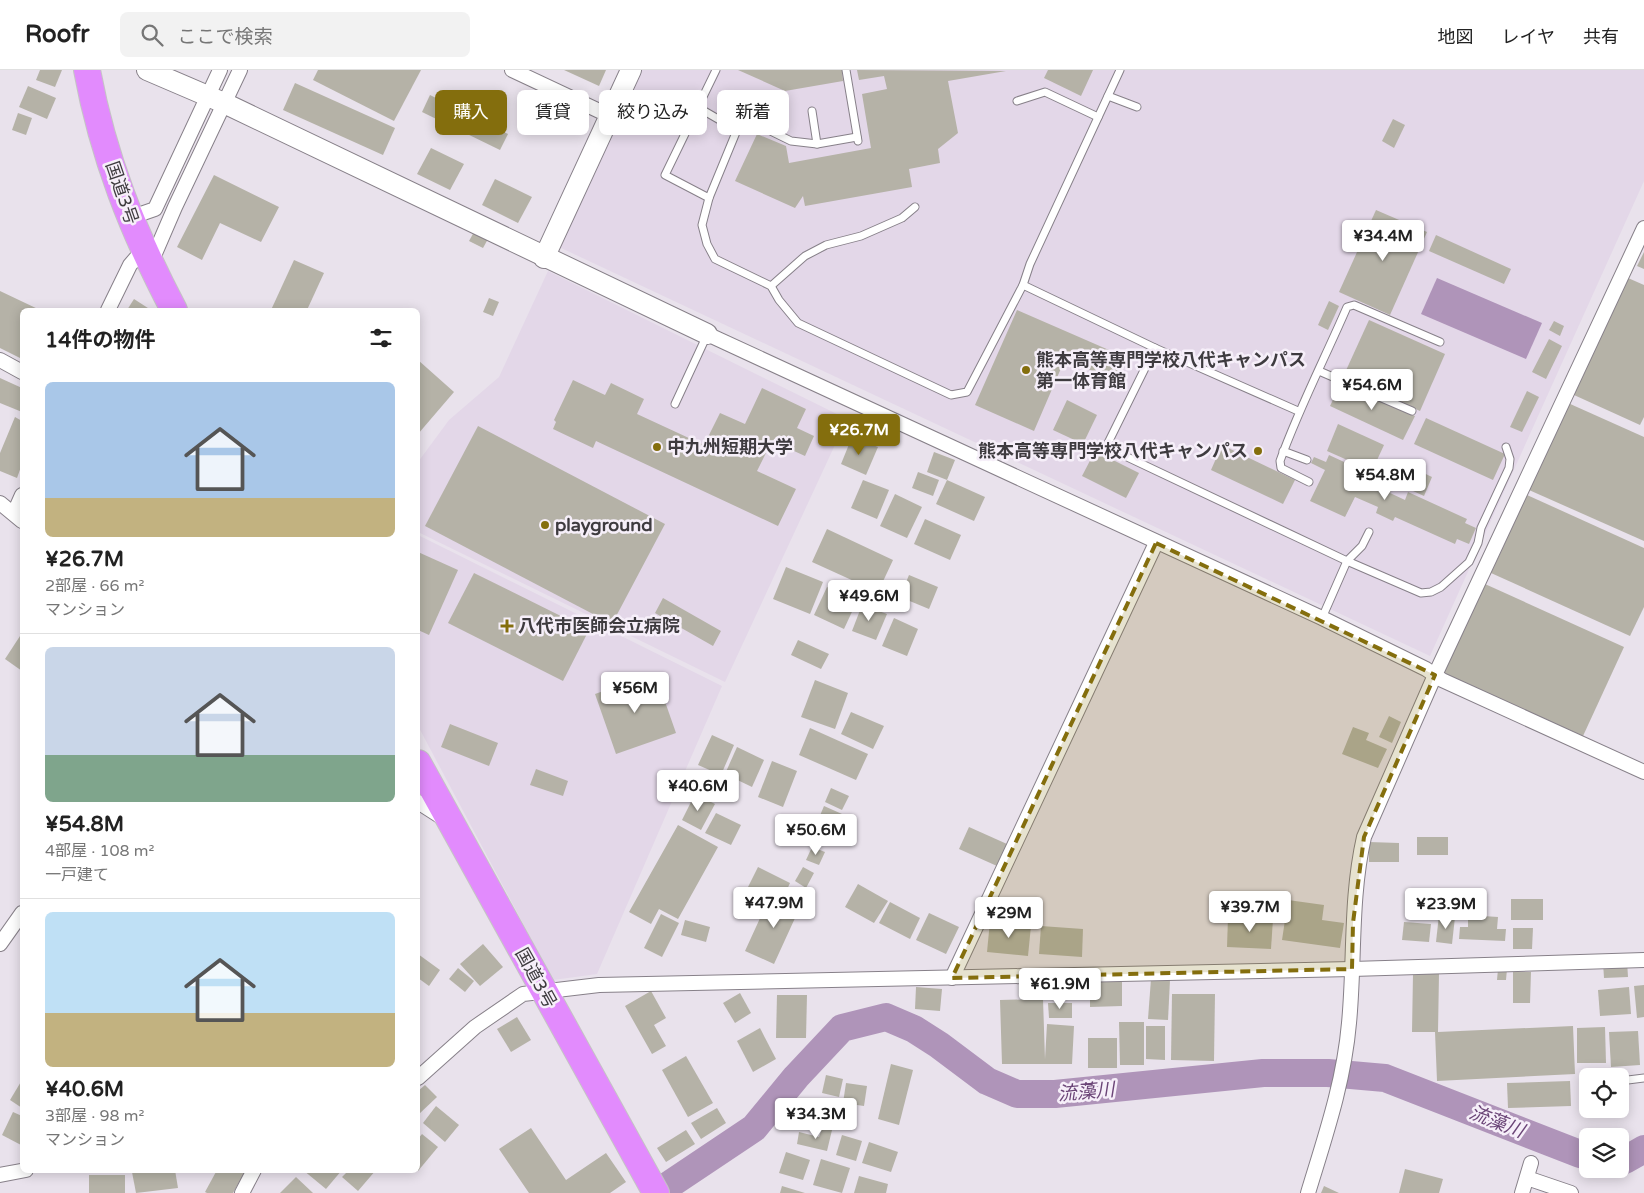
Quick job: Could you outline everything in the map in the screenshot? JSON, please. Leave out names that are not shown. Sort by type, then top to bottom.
[{"type":"highway","name":"国道3号","points":[[87,70],[95,114],[129,218],[173,308]]},
{"type":"highway","name":"国道3号","points":[[420,767],[652,1186]]},
{"type":"street","points":[[147,70],[216,100],[544,258],[1156,543],[1322,618],[1442,680],[1644,772]]},
{"type":"street","points":[[109,308],[130,264],[147,258],[175,206],[216,100],[220,70]]},
{"type":"street","points":[[155,209],[216,100],[240,70]]},
{"type":"street","points":[[512,70],[599,111]]},
{"type":"street","points":[[622,90],[631,70]]},
{"type":"street","points":[[544,258],[601,135]]},
{"type":"street","points":[[129,218],[155,209],[175,206]]},
{"type":"street","points":[[1308,1193],[1344,1070],[1350,1023],[1353,923],[1358,862],[1364,837],[1435,675],[1644,228]]},
{"type":"street","points":[[0,360],[20,371]]},
{"type":"street","points":[[0,503],[18,517]]},
{"type":"street","points":[[952,978],[1156,543]]},
{"type":"street","points":[[420,803],[450,822]]},
{"type":"street","points":[[0,944],[6,939],[20,916]]},
{"type":"street","points":[[420,1076],[475,1027],[523,994],[599,985],[1352,969],[1644,960]]},
{"type":"street","points":[[1522,1193],[1531,1163]]},
{"type":"street","points":[[0,1175],[20,1171]]},
{"type":"street","points":[[242,1193],[252,1173]]},
{"type":"street","points":[[1527,1178],[1572,1193]]},
{"type":"lane","points":[[707,90],[716,70]]},
{"type":"lane","points":[[779,135],[791,141],[817,144],[857,139],[846,70]]},
{"type":"lane","points":[[735,135],[709,198],[702,225],[707,244],[715,259],[771,286],[779,300],[798,323],[951,395],[968,392],[1023,285],[1030,264],[1120,70]]},
{"type":"lane","points":[[1017,101],[1045,92],[1098,117]]},
{"type":"lane","points":[[1108,96],[1137,107]]},
{"type":"lane","points":[[812,111],[817,144]]},
{"type":"lane","points":[[685,135],[665,175],[709,198]]},
{"type":"lane","points":[[771,286],[805,256],[826,245],[861,236],[902,218],[915,207]]},
{"type":"lane","points":[[1023,285],[1155,348],[1298,411]]},
{"type":"lane","points":[[1309,482],[1281,468],[1280,460],[1298,411],[1319,371],[1347,307],[1354,304],[1440,342]]},
{"type":"lane","points":[[675,404],[707,334]]},
{"type":"lane","points":[[1155,348],[1106,447],[1421,593],[1431,592],[1441,587],[1469,562],[1478,543],[1481,528],[1509,468],[1510,459],[1506,447]]},
{"type":"lane","points":[[1319,371],[1412,411]]},
{"type":"lane","points":[[1283,451],[1307,460]]},
{"type":"lane","points":[[1322,618],[1347,560],[1362,546],[1369,532]]},
{"type":"lane","points":[[1629,1080],[1644,1078]]},
{"type":"highlighted area","points":[[1156,543],[1435,675],[1364,837],[1353,923],[1352,969],[952,978]]},
{"type":"shaded area","name":"熊本高等専門学校八代キャンパス","points":[[633,70],[1644,70],[1644,181],[1430,656],[559,247],[606,135],[707,135],[707,90],[625,90]]},
{"type":"shaded area","points":[[548,271],[847,419],[725,682],[420,533],[420,459],[449,420],[499,377]]},
{"type":"shaded area","points":[[1437,278],[1542,323],[1526,359],[1421,314]]},
{"type":"shaded area","points":[[420,536],[722,686],[597,974],[553,980],[420,730]]},
{"type":"building","points":[[40,70],[62,70],[55,87],[36,80]]},
{"type":"building","points":[[318,70],[421,70],[394,121],[313,80]]},
{"type":"building","points":[[564,70],[606,70],[599,86]]},
{"type":"building","points":[[738,70],[842,70],[843,81],[783,90]]},
{"type":"building","points":[[857,70],[1006,71],[948,81],[958,133],[938,149],[940,163],[909,169],[912,187],[805,206],[803,196],[795,208],[735,181],[757,135],[786,146],[789,163],[871,148],[862,94],[887,89],[884,76],[859,80]]},
{"type":"building","points":[[1048,70],[1093,70],[1081,96],[1044,78]]},
{"type":"building","points":[[295,83],[395,128],[383,155],[283,110]]},
{"type":"building","points":[[28,86],[56,98],[47,119],[19,107]]},
{"type":"building","points":[[430,95],[435,98],[435,118],[422,112]]},
{"type":"building","points":[[18,113],[32,118],[26,135],[12,130]]},
{"type":"building","points":[[1393,119],[1405,125],[1394,148],[1382,141]]},
{"type":"building","points":[[507,134],[508,134],[500,150],[469,135]]},
{"type":"building","points":[[431,148],[464,164],[450,190],[417,174]]},
{"type":"building","points":[[214,175],[279,207],[261,242],[220,223],[202,260],[177,247]]},
{"type":"building","points":[[495,179],[532,197],[518,223],[482,205]]},
{"type":"building","points":[[1376,210],[1427,232],[1390,315],[1339,292]]},
{"type":"building","points":[[474,232],[488,239],[483,248],[469,241]]},
{"type":"building","points":[[1436,235],[1511,269],[1504,284],[1429,251]]},
{"type":"building","points":[[1644,252],[1644,269],[1637,266]]},
{"type":"building","points":[[294,260],[324,273],[308,308],[272,308]]},
{"type":"building","points":[[1628,278],[1644,285],[1644,417],[1640,425],[1574,395]]},
{"type":"building","points":[[0,291],[36,308],[20,308],[20,358],[0,348]]},
{"type":"building","points":[[489,298],[499,302],[493,316],[483,312]]},
{"type":"building","points":[[134,299],[148,308],[128,308]]},
{"type":"building","points":[[1329,301],[1339,306],[1328,330],[1318,325]]},
{"type":"building","name":"熊本高等専門学校八代キャンパス 第一体育館","points":[[1017,310],[1125,357],[1115,381],[1065,359],[1034,431],[975,405]]},
{"type":"building","points":[[1369,320],[1445,354],[1420,411],[1343,377]]},
{"type":"building","points":[[1554,321],[1564,326],[1560,336],[1549,330]]},
{"type":"building","points":[[1549,339],[1562,346],[1546,379],[1532,372]]},
{"type":"building","points":[[420,362],[454,392],[420,432]]},
{"type":"building","points":[[0,378],[20,387],[20,411],[0,403]]},
{"type":"building","points":[[573,380],[605,395],[611,383],[644,399],[637,414],[704,445],[720,413],[745,424],[762,388],[806,409],[797,428],[814,436],[805,456],[772,441],[757,471],[796,489],[778,526],[596,441],[593,448],[553,429],[556,422],[554,420]]},
{"type":"building","points":[[1342,381],[1415,416],[1403,440],[1330,406]]},
{"type":"building","points":[[1527,391],[1539,397],[1522,432],[1510,427]]},
{"type":"building","points":[[1067,400],[1097,415],[1083,444],[1053,430]]},
{"type":"building","points":[[1568,403],[1644,437],[1644,541],[1529,490]]},
{"type":"building","points":[[15,417],[20,420],[20,470],[17,478],[0,471],[0,453]]},
{"type":"building","points":[[1426,418],[1505,454],[1493,480],[1414,444]]},
{"type":"building","points":[[1338,424],[1384,445],[1372,471],[1327,451]]},
{"type":"building","name":"playground","points":[[478,426],[665,524],[612,624],[425,526]]},
{"type":"building","points":[[852,437],[878,447],[866,475],[841,464]]},
{"type":"building","points":[[1222,445],[1295,480],[1283,504],[1211,470]]},
{"type":"building","points":[[1095,451],[1139,473],[1126,498],[1082,476]]},
{"type":"building","points":[[934,452],[955,460],[947,480],[927,472]]},
{"type":"building","points":[[1329,455],[1394,485],[1390,493],[1405,500],[1408,492],[1467,519],[1465,523],[1476,528],[1469,544],[1457,539],[1455,544],[1395,517],[1393,521],[1376,513],[1378,507],[1355,497],[1345,517],[1310,501],[1325,470],[1311,463],[1314,457],[1326,462]]},
{"type":"building","points":[[1409,466],[1432,477],[1424,496],[1400,485]]},
{"type":"building","points":[[918,472],[939,480],[933,496],[912,488]]},
{"type":"building","points":[[863,480],[889,490],[877,519],[851,508]]},
{"type":"building","points":[[947,480],[985,497],[974,521],[936,504]]},
{"type":"building","points":[[895,494],[922,507],[907,538],[880,526]]},
{"type":"building","points":[[1527,495],[1644,548],[1644,607],[1630,636],[1491,573]]},
{"type":"building","points":[[925,519],[961,535],[950,560],[914,544]]},
{"type":"building","points":[[827,529],[893,560],[878,592],[812,562]]},
{"type":"building","points":[[420,553],[458,570],[429,635],[420,631]]},
{"type":"building","points":[[786,567],[823,582],[810,614],[773,599]]},
{"type":"building","points":[[474,573],[589,630],[563,681],[448,623]]},
{"type":"building","points":[[909,575],[938,587],[929,609],[900,597]]},
{"type":"building","points":[[1485,584],[1624,647],[1583,736],[1444,673]]},
{"type":"building","points":[[827,587],[857,601],[844,629],[814,615]]},
{"type":"building","points":[[663,598],[721,631],[713,646],[655,613]]},
{"type":"building","points":[[862,605],[887,614],[876,640],[852,631]]},
{"type":"building","points":[[894,618],[918,629],[907,656],[882,646]]},
{"type":"building","points":[[20,636],[20,670],[5,659]]},
{"type":"building","points":[[798,640],[829,654],[821,669],[791,655]]},
{"type":"building","points":[[655,673],[676,733],[616,754],[595,694]]},
{"type":"building","points":[[815,680],[848,693],[835,729],[801,717]]},
{"type":"building","points":[[851,712],[884,726],[873,749],[841,734]]},
{"type":"building","points":[[1389,716],[1401,722],[1392,743],[1379,737]]},
{"type":"building","points":[[450,724],[498,743],[489,766],[441,747]]},
{"type":"building","points":[[1353,727],[1369,733],[1366,740],[1387,749],[1378,768],[1342,754]]},
{"type":"building","points":[[810,728],[868,754],[856,780],[799,755]]},
{"type":"building","points":[[712,735],[734,745],[721,775],[698,765]]},
{"type":"building","points":[[737,747],[764,760],[752,787],[725,774]]},
{"type":"building","points":[[772,761],[797,771],[783,807],[758,797]]},
{"type":"building","points":[[536,769],[568,781],[563,796],[530,785]]},
{"type":"building","points":[[831,788],[849,796],[842,810],[825,802]]},
{"type":"building","points":[[695,794],[715,804],[701,830],[682,820]]},
{"type":"building","points":[[824,806],[842,814],[831,840],[813,832]]},
{"type":"building","points":[[716,813],[741,825],[731,845],[705,833]]},
{"type":"building","points":[[678,825],[718,847],[678,919],[659,909],[651,924],[629,912]]},
{"type":"building","points":[[969,827],[1007,844],[997,866],[959,849]]},
{"type":"building","points":[[1417,837],[1448,837],[1448,855],[1417,855]]},
{"type":"building","points":[[1369,842],[1399,843],[1399,862],[1369,862]]},
{"type":"building","points":[[812,847],[825,852],[819,865],[806,860]]},
{"type":"building","points":[[758,867],[790,883],[780,905],[747,889]]},
{"type":"building","points":[[803,867],[814,873],[806,888],[795,881]]},
{"type":"building","points":[[858,884],[888,901],[874,923],[845,907]]},
{"type":"building","points":[[794,889],[806,894],[774,964],[745,951],[767,903],[784,911]]},
{"type":"building","points":[[1441,896],[1459,898],[1457,912],[1439,909]]},
{"type":"building","points":[[1511,899],[1543,899],[1543,920],[1511,920]]},
{"type":"building","points":[[1288,900],[1324,905],[1322,920],[1344,923],[1340,948],[1282,940]]},
{"type":"building","points":[[890,902],[920,918],[910,939],[879,923]]},
{"type":"building","points":[[929,913],[959,927],[946,954],[916,940]]},
{"type":"building","points":[[661,914],[679,923],[662,957],[644,948]]},
{"type":"building","points":[[1439,915],[1455,917],[1452,944],[1436,942]]},
{"type":"building","points":[[1468,915],[1498,917],[1497,929],[1506,929],[1505,941],[1459,939],[1460,927],[1468,927]]},
{"type":"building","points":[[1228,917],[1273,919],[1271,949],[1227,947]]},
{"type":"building","points":[[685,920],[710,927],[706,942],[681,935]]},
{"type":"building","points":[[990,921],[1031,926],[1028,956],[987,952]]},
{"type":"building","points":[[1404,922],[1431,924],[1429,942],[1402,940]]},
{"type":"building","points":[[1041,926],[1083,929],[1082,957],[1039,954]]},
{"type":"building","points":[[1513,928],[1533,928],[1532,949],[1513,949]]},
{"type":"building","points":[[483,944],[503,967],[480,986],[460,964]]},
{"type":"building","points":[[420,955],[440,970],[429,986],[420,979]]},
{"type":"building","points":[[1627,961],[1628,977],[1604,978],[1603,963]]},
{"type":"building","points":[[458,968],[474,981],[465,992],[449,979]]},
{"type":"building","points":[[1498,969],[1507,969],[1506,980],[1497,980]]},
{"type":"building","points":[[1513,972],[1531,972],[1530,1003],[1513,1003]]},
{"type":"building","points":[[1413,974],[1439,974],[1438,1032],[1573,1026],[1575,1074],[1437,1081],[1435,1032],[1412,1032]]},
{"type":"building","points":[[1151,979],[1170,980],[1168,1020],[1148,1019]]},
{"type":"building","points":[[1090,982],[1122,982],[1122,1006],[1090,1007]]},
{"type":"building","points":[[1644,985],[1644,1017],[1637,1018],[1634,986]]},
{"type":"building","points":[[916,987],[942,989],[940,1011],[915,1009]]},
{"type":"building","points":[[1629,987],[1631,1014],[1600,1016],[1598,990]]},
{"type":"building","points":[[651,991],[666,1018],[654,1025],[666,1046],[652,1054],[625,1006]]},
{"type":"building","points":[[740,993],[751,1013],[735,1023],[723,1003]]},
{"type":"building","points":[[1172,994],[1215,994],[1214,1061],[1171,1060]]},
{"type":"building","points":[[777,995],[807,995],[806,1038],[776,1038]]},
{"type":"building","points":[[1043,999],[1045,1059],[1047,1024],[1074,1026],[1072,1064],[1002,1064],[1000,1000]]},
{"type":"building","points":[[1048,1003],[1072,1003],[1072,1018],[1049,1018]]},
{"type":"building","points":[[517,1017],[531,1040],[511,1052],[497,1029]]},
{"type":"building","points":[[1119,1022],[1144,1022],[1144,1065],[1120,1065]]},
{"type":"building","points":[[1146,1026],[1165,1026],[1165,1060],[1146,1059]]},
{"type":"building","points":[[1605,1027],[1606,1063],[1577,1063],[1577,1028]]},
{"type":"building","points":[[760,1028],[776,1059],[753,1072],[737,1041]]},
{"type":"building","points":[[1638,1031],[1640,1065],[1611,1067],[1609,1032]]},
{"type":"building","points":[[1088,1038],[1117,1038],[1117,1068],[1088,1068]]},
{"type":"building","points":[[686,1056],[713,1103],[688,1117],[662,1070]]},
{"type":"building","points":[[891,1064],[913,1070],[899,1125],[878,1119]]},
{"type":"building","points":[[826,1075],[843,1079],[839,1097],[822,1093]]},
{"type":"building","points":[[1570,1081],[1571,1106],[1508,1108],[1507,1083]]},
{"type":"building","points":[[20,1083],[20,1107],[10,1100]]},
{"type":"building","points":[[846,1083],[867,1086],[864,1106],[843,1103]]},
{"type":"building","points":[[425,1085],[437,1097],[420,1113],[420,1089]]},
{"type":"building","points":[[436,1106],[459,1125],[445,1142],[423,1123]]},
{"type":"building","points":[[717,1108],[726,1123],[701,1139],[691,1123]]},
{"type":"building","points":[[13,1112],[20,1115],[20,1144],[2,1135]]},
{"type":"building","points":[[531,1128],[566,1180],[606,1153],[626,1182],[610,1193],[529,1193],[499,1149]]},
{"type":"building","points":[[822,1128],[832,1130],[827,1151],[797,1144],[799,1132],[819,1137]]},
{"type":"building","points":[[686,1130],[695,1144],[666,1162],[657,1148]]},
{"type":"building","points":[[422,1134],[438,1147],[420,1169],[420,1136]]},
{"type":"building","points":[[842,1135],[862,1141],[856,1161],[836,1155]]},
{"type":"building","points":[[869,1142],[898,1152],[891,1172],[862,1163]]},
{"type":"building","points":[[786,1152],[810,1160],[803,1180],[779,1173]]},
{"type":"building","points":[[821,1159],[850,1168],[842,1193],[813,1185]]},
{"type":"building","points":[[1405,1169],[1443,1179],[1439,1193],[1399,1193]]},
{"type":"building","points":[[132,1173],[176,1173],[178,1188],[136,1193]]},
{"type":"building","points":[[215,1173],[244,1173],[233,1193],[205,1192]]},
{"type":"building","points":[[307,1173],[339,1173],[326,1189]]},
{"type":"building","points":[[346,1173],[373,1173],[358,1191],[342,1177]]},
{"type":"building","points":[[89,1175],[125,1175],[125,1193],[89,1193]]},
{"type":"building","points":[[859,1176],[888,1184],[886,1193],[854,1193]]},
{"type":"building","points":[[296,1177],[313,1193],[280,1193]]},
{"type":"building","points":[[782,1186],[805,1193],[780,1193]]},
{"type":"building","points":[[1324,1186],[1339,1193],[1321,1193]]},
{"type":"waterway","name":"流藻川","points":[[657,1193],[754,1128],[796,1077],[842,1028],[886,1017],[914,1029],[987,1081],[1017,1094],[1055,1094],[1263,1073],[1328,1073],[1385,1078],[1579,1154]]},
{"type":"waterway","name":"流藻川","points":[[1629,1158],[1644,1149]]},
{"type":"place","name":"熊本高等専門学校八代キャンパス 第一体育館","points":[[1026,370]]},
{"type":"place","name":"中九州短期大学","points":[[657,447]]},
{"type":"place","name":"熊本高等専門学校八代キャンパス","points":[[1258,451]]},
{"type":"place","name":"playground","points":[[545,525]]},
{"type":"place","name":"八代市医師会立病院","points":[[507,626]]}]
